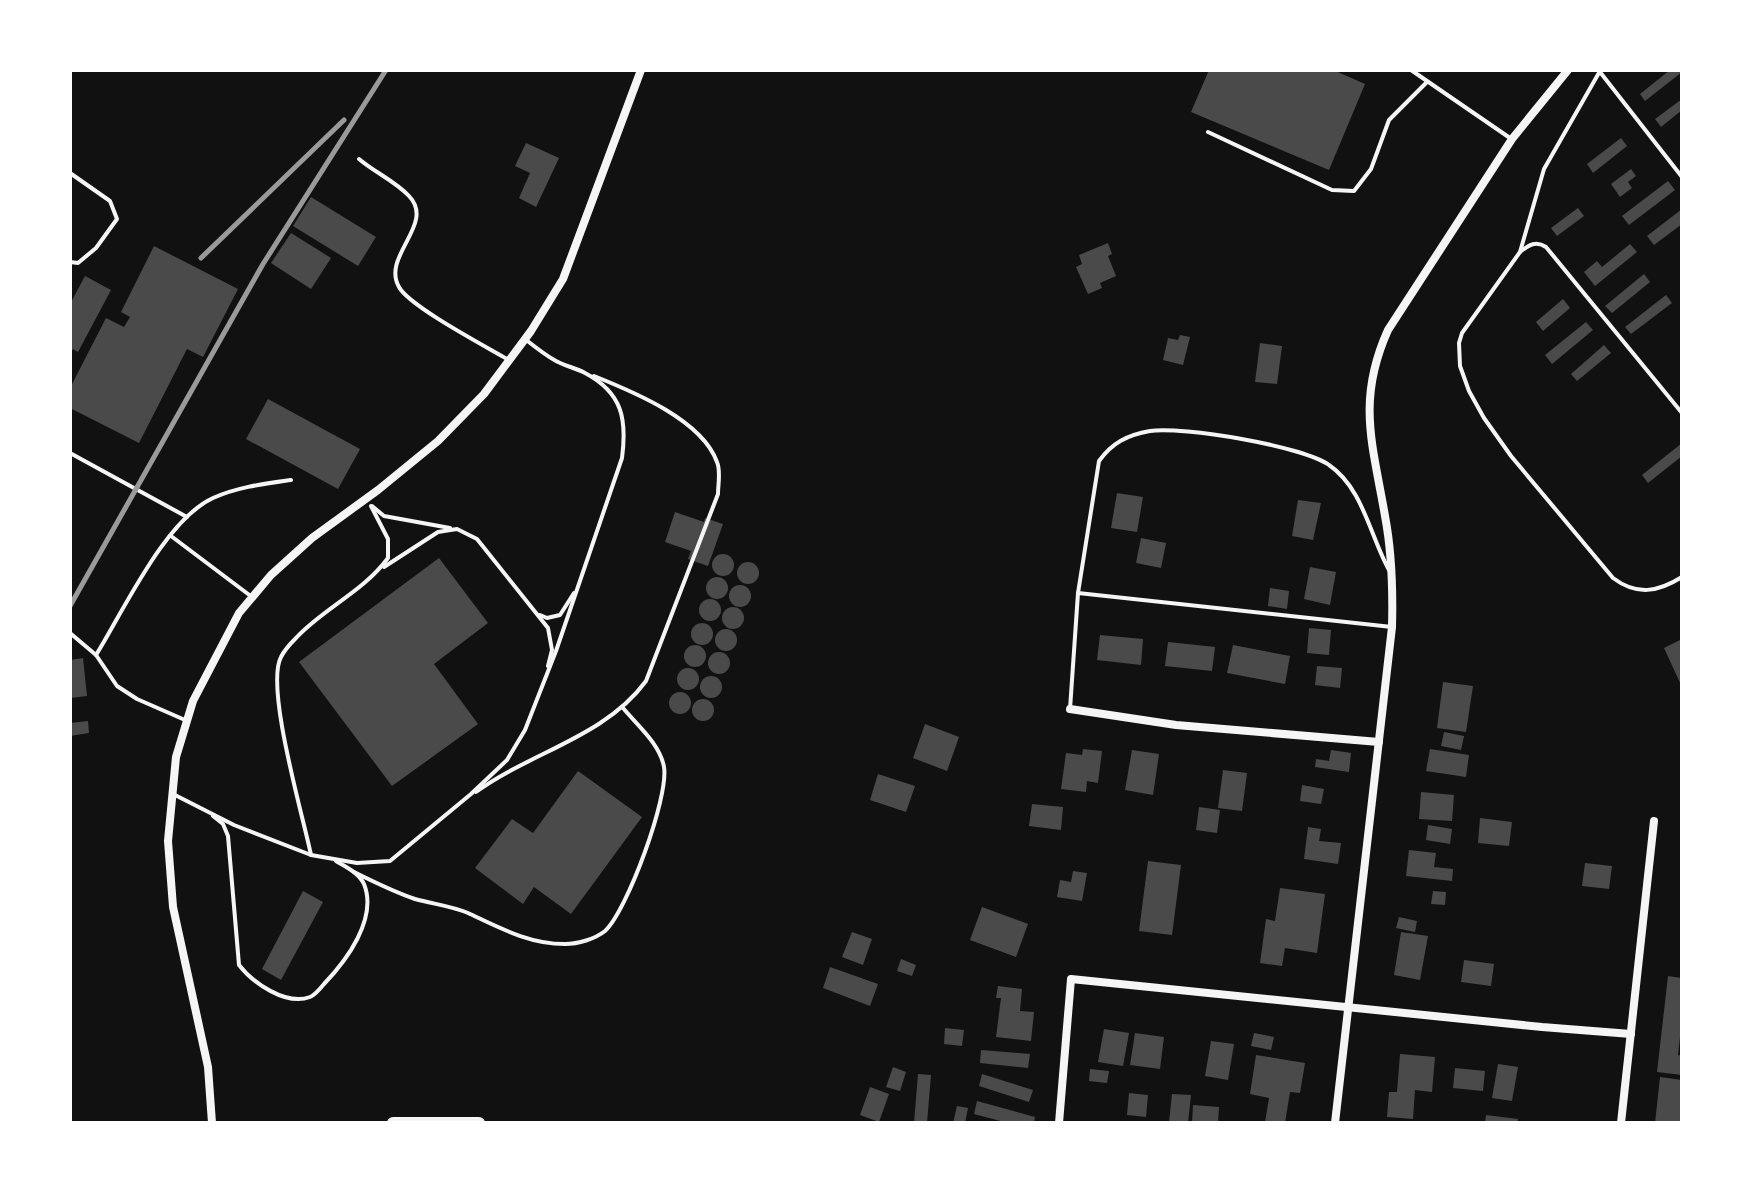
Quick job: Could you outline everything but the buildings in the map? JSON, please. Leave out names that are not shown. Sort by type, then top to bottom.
[{"type":"main road","points":[[393,1123],[479,1123]]},
{"type":"street","points":[[212,1123],[208,1067],[173,907],[168,841],[176,757],[187,721],[212,660],[239,613],[271,575],[312,538],[367,503],[438,441],[484,394],[525,339],[563,279],[641,70]]},
{"type":"street","points":[[1335,1123],[1392,627],[1386,518],[1369,430],[1371,379],[1377,354],[1388,330],[1512,139],[1568,70]]},
{"type":"street","points":[[1070,709],[1176,725],[1379,742]]},
{"type":"street","points":[[1621,1123],[1654,821]]},
{"type":"street","points":[[1059,1123],[1071,979],[1631,1034]]},
{"type":"lane","points":[[1411,70],[1512,139]]},
{"type":"lane","points":[[1520,252],[1544,169],[1599,71],[1682,177]]},
{"type":"lane","points":[[1208,132],[1332,190],[1354,191],[1371,169],[1389,120],[1427,82]]},
{"type":"lane","points":[[359,159],[410,197],[416,207],[416,221],[398,256],[394,273],[399,289],[414,302],[509,360]]},
{"type":"lane","points":[[70,173],[110,201],[117,219],[96,248],[78,263],[70,262]]},
{"type":"lane","points":[[1682,413],[1546,247],[1537,243],[1520,252],[1462,333],[1458,354],[1469,391],[1511,456],[1613,578],[1635,591],[1647,592],[1682,577]]},
{"type":"lane","points":[[173,794],[234,825],[311,855],[357,863],[390,861],[487,785],[623,708],[646,681],[718,494],[719,464],[703,438],[684,421],[612,383],[557,362],[525,339]]},
{"type":"lane","points":[[455,808],[507,760],[525,730],[545,682],[622,458],[626,429],[619,403],[604,385],[584,372]]},
{"type":"lane","points":[[1070,709],[1078,593],[1099,461],[1112,444],[1151,431],[1207,433],[1294,451],[1329,464],[1355,494],[1391,574]]},
{"type":"lane","points":[[70,453],[187,517]]},
{"type":"lane","points":[[96,655],[143,574],[187,517],[210,500],[244,486],[291,480]]},
{"type":"lane","points":[[367,503],[384,516],[457,529],[477,539],[548,628],[552,650],[545,682]]},
{"type":"lane","points":[[367,503],[388,539],[390,549],[379,571]]},
{"type":"lane","points":[[311,855],[281,718],[277,683],[280,658],[298,636],[379,571],[421,541],[438,532],[457,529]]},
{"type":"lane","points":[[171,535],[252,597]]},
{"type":"lane","points":[[538,613],[547,618],[560,615],[583,571]]},
{"type":"lane","points":[[1078,593],[1392,627]]},
{"type":"lane","points":[[70,633],[96,655],[117,686],[137,699],[187,721]]},
{"type":"lane","points":[[332,859],[389,889],[415,899],[448,906],[508,933],[536,941],[574,943],[603,932],[616,917],[652,831],[665,769],[659,752],[623,708]]},
{"type":"lane","points":[[208,811],[223,824],[228,836],[239,965],[260,985],[276,992],[296,999],[312,997],[339,968],[364,919],[368,903],[364,883],[354,872]]},
{"type":"lane","points":[[1059,1123],[1065,1123]]},
{"type":"railway","points":[[70,606],[263,264],[386,70]]},
{"type":"railway","points":[[201,258],[344,120]]}]
